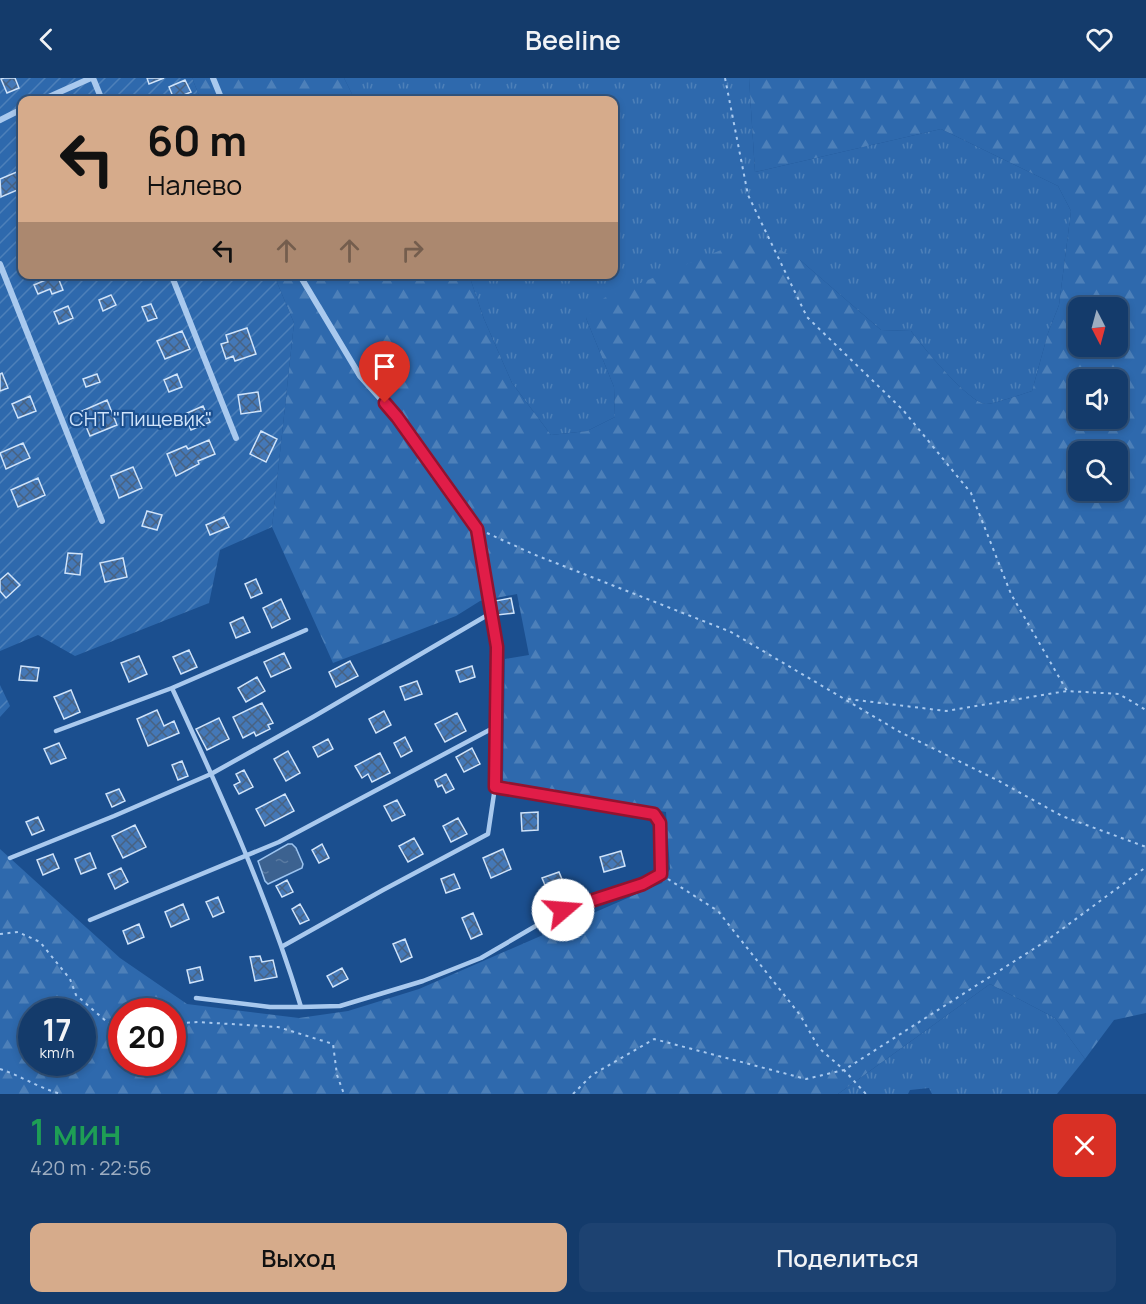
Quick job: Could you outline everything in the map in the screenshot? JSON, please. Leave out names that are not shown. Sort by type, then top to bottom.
[{"type":"street","points":[[51,96],[92,78],[100,96]]},
{"type":"street","points":[[213,78],[220,96]]},
{"type":"street","points":[[0,120],[18,112]]},
{"type":"street","points":[[0,264],[102,521]]},
{"type":"street","points":[[173,279],[236,438]]},
{"type":"street","points":[[302,279],[360,376],[397,417],[477,529],[497,647],[495,787]]},
{"type":"lane","points":[[10,858],[211,774],[490,613]]},
{"type":"lane","points":[[56,731],[172,688],[306,630]]},
{"type":"lane","points":[[172,688],[211,774],[283,946],[301,1007]]},
{"type":"lane","points":[[90,920],[279,842],[495,727]]},
{"type":"lane","points":[[196,998],[270,1006],[340,1006],[423,981],[480,958],[563,910],[643,884],[661,874],[660,823],[654,814],[495,787],[488,834],[283,946]]},
{"type":"path","points":[[725,78],[748,195],[807,317],[903,410],[971,493],[1011,594],[1067,691]]},
{"type":"path","points":[[477,529],[533,554],[731,632],[900,732],[997,780],[1062,816],[1146,847]]},
{"type":"path","points":[[844,698],[946,711],[1067,691],[1119,694],[1146,710]]},
{"type":"path","points":[[573,1094],[592,1076],[654,1040],[806,1079],[844,1070],[1046,941],[1146,867]]},
{"type":"path","points":[[661,874],[718,911],[800,1015],[819,1048],[866,1094]]},
{"type":"path","points":[[0,934],[18,932],[40,942],[70,980],[76,995],[108,1022]]},
{"type":"path","points":[[186,1023],[278,1027],[333,1044],[337,1075],[344,1094]]},
{"type":"path","points":[[0,1069],[24,1077],[39,1088],[61,1094]]},
{"type":"green space","name":"СНТ \"Пищевик\"","points":[[0,78],[192,78],[199,96],[18,96],[18,279],[276,279],[294,323],[272,527],[220,550],[209,603],[75,656],[38,635],[0,651]]},
{"type":"green space","points":[[192,78],[344,78],[353,96],[199,96]]},
{"type":"green space","points":[[344,78],[749,78],[755,172],[941,129],[1058,186],[1071,211],[1059,305],[1048,333],[1032,391],[990,404],[978,401],[946,373],[911,331],[881,330],[800,260],[586,318],[614,387],[615,417],[587,431],[551,435],[512,383],[484,319],[470,279],[618,279],[618,96],[353,96]]},
{"type":"green space","points":[[749,78],[1146,78],[1146,1013],[1114,1020],[1085,1059],[1055,1018],[990,984],[838,1094],[0,1094],[0,849],[120,958],[178,998],[108,998],[108,1076],[186,1076],[186,1003],[299,1018],[348,1011],[419,989],[662,883],[670,869],[666,812],[503,782],[505,659],[529,655],[517,594],[480,601],[456,616],[333,663],[272,527],[294,323],[276,279],[470,279],[484,319],[512,383],[551,435],[587,431],[615,417],[614,387],[586,318],[604,298],[743,241],[772,246],[800,260],[881,330],[911,331],[946,373],[978,401],[990,404],[1032,391],[1048,333],[1059,305],[1071,211],[1058,186],[941,129],[755,172]]},
{"type":"green space","points":[[0,685],[10,706],[0,717]]},
{"type":"green space","points":[[990,984],[1055,1018],[1085,1059],[1057,1094],[932,1094],[929,1088],[910,1090],[908,1094],[838,1094]]},
{"type":"water","points":[[288,844],[296,848],[303,864],[302,868],[268,884],[258,861]]},
{"type":"building","points":[[15,78],[19,88],[7,93],[1,79]]},
{"type":"building","points":[[147,78],[164,78],[149,84]]},
{"type":"building","points":[[185,80],[191,92],[181,96],[173,96],[169,87]]},
{"type":"building","points":[[18,171],[18,190],[1,197],[0,179]]},
{"type":"building","points":[[48,279],[59,279],[63,290],[52,294],[50,289],[38,294],[34,285]]},
{"type":"building","points":[[111,295],[116,305],[103,311],[99,300]]},
{"type":"building","points":[[151,304],[157,318],[148,321],[142,307]]},
{"type":"building","points":[[68,306],[73,318],[59,324],[54,312]]},
{"type":"building","points":[[247,328],[256,354],[235,361],[233,356],[226,359],[221,344],[228,342],[226,335]]},
{"type":"building","points":[[182,331],[190,349],[165,359],[157,341]]},
{"type":"building","points":[[2,373],[8,388],[0,391],[0,374]]},
{"type":"building","points":[[97,374],[100,382],[86,387],[83,379]]},
{"type":"building","points":[[177,374],[182,387],[169,392],[164,380]]},
{"type":"building","points":[[258,392],[261,411],[241,414],[238,395]]},
{"type":"building","points":[[30,396],[36,411],[18,418],[12,404]]},
{"type":"building","points":[[107,400],[117,425],[90,436],[80,412]]},
{"type":"building","points":[[203,406],[210,422],[191,430],[185,414]]},
{"type":"building","points":[[261,431],[277,439],[266,462],[250,454]]},
{"type":"building","points":[[209,440],[215,454],[198,461],[199,464],[176,476],[167,454],[186,446],[188,449]]},
{"type":"building","points":[[23,443],[30,458],[6,469],[0,453]]},
{"type":"building","points":[[133,467],[142,488],[119,498],[111,476]]},
{"type":"building","points":[[38,478],[45,495],[18,507],[11,490]]},
{"type":"building","points":[[147,511],[162,515],[157,530],[142,526]]},
{"type":"building","points":[[224,517],[229,527],[210,535],[206,525]]},
{"type":"building","points":[[68,553],[82,554],[80,575],[65,573]]},
{"type":"building","points":[[123,558],[127,577],[105,582],[100,563]]},
{"type":"building","points":[[8,573],[20,585],[6,598],[0,591],[0,580]]},
{"type":"building","points":[[256,579],[262,593],[251,598],[245,584]]},
{"type":"building","points":[[511,598],[514,613],[497,615],[495,601]]},
{"type":"building","points":[[281,599],[290,619],[272,628],[263,608]]},
{"type":"building","points":[[243,617],[250,632],[236,638],[230,623]]},
{"type":"building","points":[[189,650],[197,667],[181,674],[173,657]]},
{"type":"building","points":[[284,653],[291,668],[271,677],[264,662]]},
{"type":"building","points":[[139,656],[147,674],[129,682],[121,663]]},
{"type":"building","points":[[350,661],[358,676],[336,687],[329,672]]},
{"type":"building","points":[[21,666],[39,668],[37,681],[19,680]]},
{"type":"building","points":[[472,666],[475,677],[460,682],[456,671]]},
{"type":"building","points":[[257,677],[265,691],[246,702],[238,688]]},
{"type":"building","points":[[417,681],[422,694],[405,700],[400,687]]},
{"type":"building","points":[[71,690],[80,712],[64,719],[54,697]]},
{"type":"building","points":[[262,703],[273,723],[268,725],[270,729],[256,736],[254,732],[243,738],[233,717]]},
{"type":"building","points":[[157,710],[164,726],[174,721],[179,733],[148,746],[137,719]]},
{"type":"building","points":[[384,711],[391,725],[376,733],[369,719]]},
{"type":"building","points":[[457,713],[466,731],[445,742],[435,724]]},
{"type":"building","points":[[219,718],[229,739],[207,750],[196,729]]},
{"type":"building","points":[[405,737],[412,751],[401,757],[394,743]]},
{"type":"building","points":[[328,739],[333,749],[318,757],[313,747]]},
{"type":"building","points":[[59,743],[66,758],[51,764],[44,749]]},
{"type":"building","points":[[472,748],[480,764],[464,772],[456,757]]},
{"type":"building","points":[[288,751],[300,773],[286,781],[274,759]]},
{"type":"building","points":[[380,753],[390,773],[372,782],[368,774],[362,778],[355,766]]},
{"type":"building","points":[[182,761],[188,776],[178,780],[172,765]]},
{"type":"building","points":[[244,770],[253,787],[239,794],[234,785],[240,782],[236,774]]},
{"type":"building","points":[[446,774],[454,789],[446,793],[442,785],[438,787],[435,780]]},
{"type":"building","points":[[119,789],[125,801],[112,807],[106,794]]},
{"type":"building","points":[[285,794],[294,811],[265,826],[256,809]]},
{"type":"building","points":[[397,800],[405,815],[392,821],[384,806]]},
{"type":"building","points":[[538,812],[538,830],[522,831],[521,813]]},
{"type":"building","points":[[38,817],[44,830],[32,835],[26,822]]},
{"type":"building","points":[[458,818],[467,834],[451,842],[443,826]]},
{"type":"building","points":[[135,825],[146,847],[123,858],[112,836]]},
{"type":"building","points":[[414,838],[423,854],[408,862],[399,846]]},
{"type":"building","points":[[322,844],[329,858],[319,863],[312,850]]},
{"type":"building","points":[[503,849],[511,869],[491,878],[483,858]]},
{"type":"building","points":[[621,851],[625,866],[604,872],[600,857]]},
{"type":"building","points":[[90,853],[96,868],[81,874],[75,859]]},
{"type":"building","points":[[53,854],[59,868],[43,875],[37,860]]},
{"type":"building","points":[[121,868],[128,882],[115,889],[108,874]]},
{"type":"building","points":[[559,872],[567,891],[550,897],[542,878]]},
{"type":"building","points":[[454,874],[460,888],[446,893],[441,879]]},
{"type":"building","points":[[287,880],[293,892],[282,897],[276,886]]},
{"type":"building","points":[[218,897],[224,912],[213,917],[206,902]]},
{"type":"building","points":[[183,904],[189,919],[171,927],[165,912]]},
{"type":"building","points":[[300,904],[309,920],[300,924],[292,909]]},
{"type":"building","points":[[473,913],[482,934],[471,939],[462,918]]},
{"type":"building","points":[[139,924],[144,937],[128,944],[123,931]]},
{"type":"building","points":[[405,939],[412,957],[401,962],[393,944]]},
{"type":"building","points":[[260,956],[262,962],[273,960],[277,977],[255,981],[250,957]]},
{"type":"building","points":[[200,967],[203,980],[190,983],[187,970]]},
{"type":"building","points":[[342,968],[348,979],[333,987],[327,976]]},
{"type":"route","points":[[385,403],[477,529],[497,647],[495,787],[654,814],[660,823],[661,874],[643,884],[563,910]]}]
